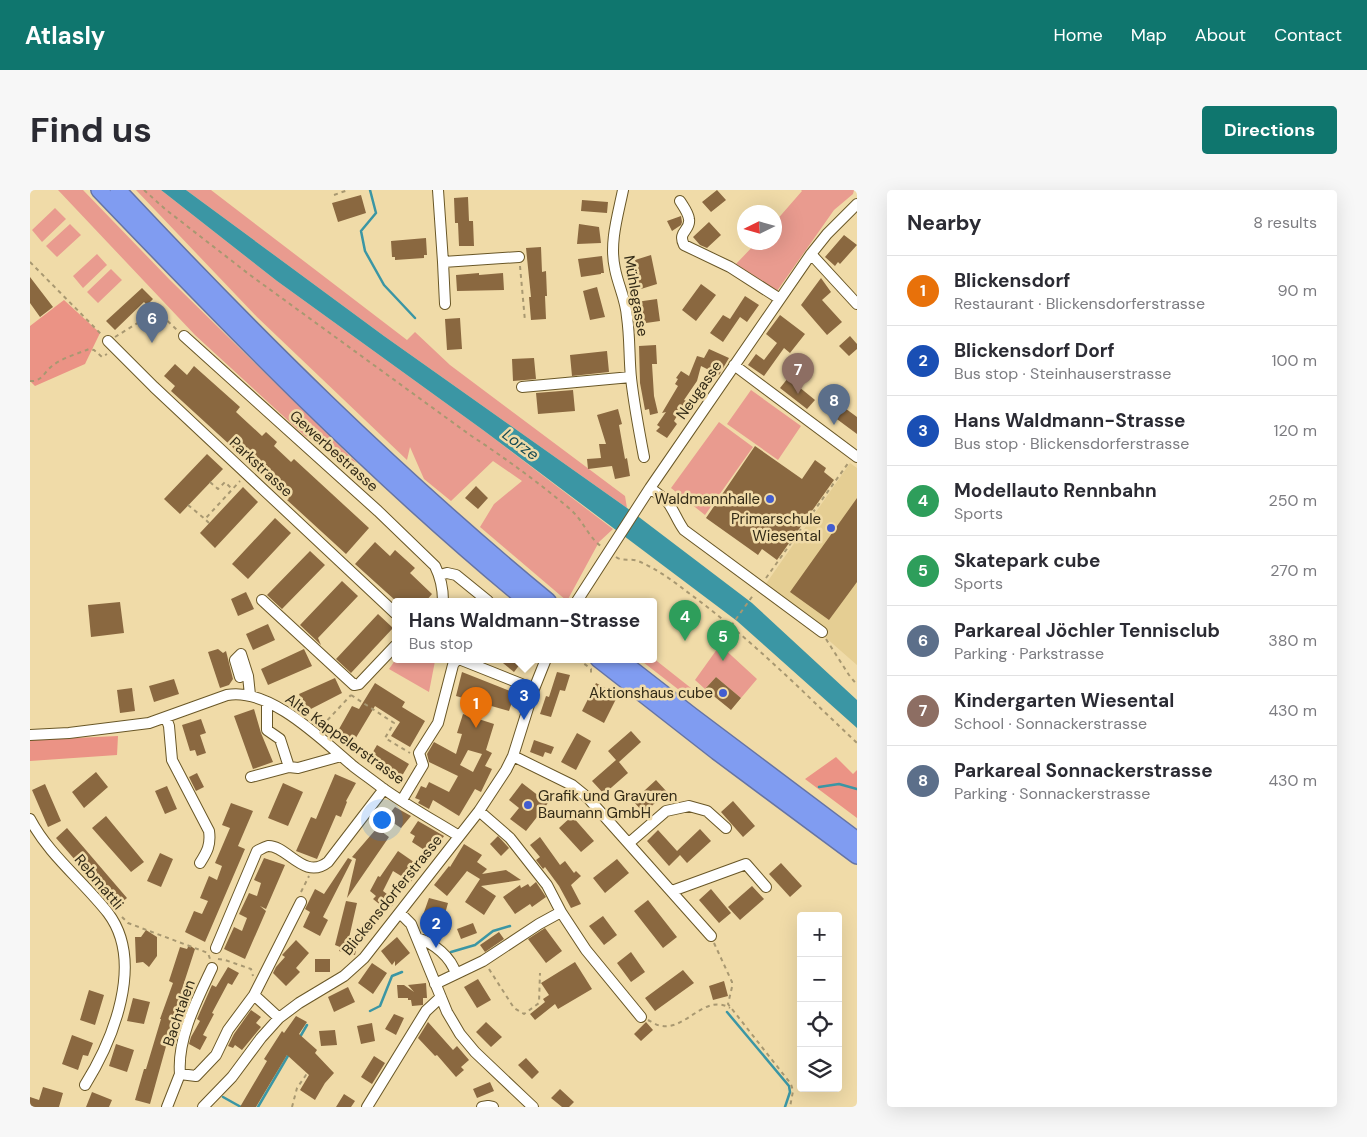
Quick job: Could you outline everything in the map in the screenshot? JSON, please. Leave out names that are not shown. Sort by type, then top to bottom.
[{"type":"highway","points":[[99,190],[213,310],[322,417],[419,507],[524,598]]},
{"type":"highway","points":[[118,190],[244,321],[332,408],[414,485],[545,598]]},
{"type":"highway","points":[[603,663],[857,856]]},
{"type":"highway","points":[[624,663],[857,840]]},
{"type":"street","points":[[438,190],[445,304]]},
{"type":"street","name":"Mühlegasse","points":[[623,190],[615,229],[613,252],[615,269],[627,316],[631,377],[644,457]]},
{"type":"street","points":[[680,201],[689,219],[689,225],[682,234],[681,239],[684,245],[730,267],[780,299]]},
{"type":"street","name":"Neugasse","points":[[579,598],[637,507],[780,299],[827,234],[857,204]]},
{"type":"street","points":[[812,254],[857,304]]},
{"type":"street","points":[[443,262],[519,257]]},
{"type":"street","name":"Gewerbestrasse","points":[[184,336],[378,511],[435,566],[440,575]]},
{"type":"street","name":"Parkstrasse","points":[[108,341],[175,407],[392,610]]},
{"type":"street","points":[[734,365],[856,456]]},
{"type":"street","points":[[522,387],[631,377]]},
{"type":"street","points":[[650,488],[662,496],[669,504],[676,520],[684,530],[822,632]]},
{"type":"street","points":[[443,598],[443,586],[440,575],[447,574],[456,575],[484,598]]},
{"type":"street","points":[[262,600],[348,681],[354,684],[359,684],[392,649]]},
{"type":"street","points":[[240,677],[236,660],[241,654],[248,676],[250,695]]},
{"type":"street","points":[[402,800],[423,765],[420,753],[438,723],[455,663]]},
{"type":"street","points":[[468,663],[534,689]]},
{"type":"street","name":"Blickensdorferstrasse","points":[[203,1107],[232,1077],[279,1018],[299,1003],[344,976],[364,958],[479,811],[513,756],[534,689],[544,663]]},
{"type":"street","name":"Alte Kappelerstrasse","points":[[30,735],[69,733],[149,724],[226,695],[235,693],[250,695],[290,715],[384,789],[459,836]]},
{"type":"street","points":[[267,702],[267,730],[280,739],[289,767]]},
{"type":"street","points":[[166,718],[169,726],[172,760],[209,831],[211,841],[200,863]]},
{"type":"street","points":[[251,777],[289,767],[298,768],[341,756]]},
{"type":"street","points":[[513,756],[572,785],[588,798],[711,936]]},
{"type":"street","points":[[216,948],[258,852],[263,848],[273,847],[307,867],[316,868],[324,866],[384,789]]},
{"type":"street","points":[[628,843],[666,811],[689,806],[706,811],[726,828]]},
{"type":"street","points":[[479,811],[510,838],[546,885],[586,950],[641,1017]]},
{"type":"street","name":"Rebmattli","points":[[30,819],[55,853],[108,913],[118,928],[123,951],[124,979],[119,1010],[97,1067],[85,1086]]},
{"type":"street","points":[[672,891],[746,864],[766,886]]},
{"type":"street","points":[[180,1074],[196,1076],[216,1055],[228,1030],[254,995],[301,902]]},
{"type":"street","points":[[435,984],[483,961],[538,924],[562,912]]},
{"type":"street","points":[[400,913],[411,924],[435,984],[460,1034],[527,1105]]},
{"type":"street","points":[[417,938],[427,941],[445,956],[453,966],[456,974]]},
{"type":"street","name":"Bachtalen","points":[[167,1107],[180,1074],[179,1060],[187,1028],[199,995],[212,968]]},
{"type":"street","points":[[254,995],[279,1018]]},
{"type":"street","points":[[367,1107],[426,1011],[441,997]]},
{"type":"street","points":[[482,1107],[493,1107]]},
{"type":"path","points":[[144,190],[164,209],[250,275],[572,510],[594,541],[620,560],[635,560],[648,566],[686,591],[731,626],[857,743]]},
{"type":"path","points":[[334,195],[348,190]]},
{"type":"path","points":[[519,257],[525,321]]},
{"type":"path","points":[[30,262],[108,341],[156,311],[184,336]]},
{"type":"path","points":[[30,381],[40,379],[57,363],[89,349],[94,350],[102,357],[116,349]]},
{"type":"path","points":[[760,586],[856,456]]},
{"type":"path","points":[[205,519],[240,480]]},
{"type":"path","points":[[210,482],[218,489],[225,482],[232,489]]},
{"type":"path","points":[[188,505],[209,523]]},
{"type":"path","points":[[731,626],[751,597]]},
{"type":"path","points":[[822,632],[857,685]]},
{"type":"path","points":[[583,663],[590,669],[591,674]]},
{"type":"path","points":[[316,734],[351,695],[354,684]]},
{"type":"path","points":[[351,695],[394,723],[385,738],[417,757],[421,757]]},
{"type":"path","points":[[122,917],[128,923],[208,953],[214,963],[215,959],[225,960],[251,969]]},
{"type":"path","points":[[711,936],[732,982],[728,1004],[730,1008]]},
{"type":"path","points":[[483,961],[514,1008],[524,1014],[539,1003],[540,973]]},
{"type":"path","points":[[641,1017],[662,1026],[672,1026],[715,1003],[725,1004],[792,1084],[793,1091],[790,1107]]},
{"type":"path","points":[[292,1107],[297,1088],[306,1075],[309,1074]]},
{"type":"shaded area","points":[[58,190],[83,190],[170,280],[357,463],[305,436],[195,335]]},
{"type":"shaded area","points":[[136,190],[161,190],[277,281],[483,430],[613,529],[599,542],[569,598],[563,598],[480,527],[494,504],[522,481],[493,461],[451,501],[424,479],[410,447],[407,460],[257,317]]},
{"type":"shaded area","points":[[186,190],[211,190],[407,340],[415,332],[450,365],[625,496],[627,508],[384,336]]},
{"type":"shaded area","points":[[854,190],[853,194],[834,210],[777,291],[736,264],[749,250],[782,250],[782,214],[802,191]]},
{"type":"shaded area","points":[[55,208],[66,219],[42,242],[32,230]]},
{"type":"shaded area","points":[[70,224],[81,235],[57,257],[46,246]]},
{"type":"shaded area","points":[[97,254],[107,265],[83,288],[73,276]]},
{"type":"shaded area","points":[[111,269],[122,280],[98,303],[87,292]]},
{"type":"shaded area","points":[[64,300],[100,333],[85,364],[35,386],[30,381],[30,326]]},
{"type":"shaded area","points":[[751,390],[801,426],[778,460],[727,424]]},
{"type":"shaded area","points":[[719,422],[753,447],[705,515],[671,488]]},
{"type":"shaded area","name":"Primarschule Wiesental","points":[[850,463],[857,468],[857,665],[817,630],[763,588]]},
{"type":"shaded area","points":[[720,645],[757,679],[741,698],[716,677],[705,689],[695,680]]},
{"type":"shaded area","points":[[657,661],[696,692],[683,693],[644,663],[657,663]]},
{"type":"shaded area","points":[[393,663],[435,663],[429,692],[389,669]]},
{"type":"shaded area","points":[[118,736],[117,755],[30,761],[30,740]]},
{"type":"shaded area","points":[[836,757],[853,774],[857,770],[857,818],[805,779]]},
{"type":"water","name":"Lorze","points":[[161,190],[186,190],[384,336],[627,508],[752,603],[857,700],[857,728],[737,621],[483,430],[277,281]]},
{"type":"building","points":[[717,190],[726,200],[711,212],[702,202]]},
{"type":"building","points":[[361,195],[366,213],[338,222],[332,203]]},
{"type":"building","points":[[468,197],[469,221],[473,221],[474,246],[459,246],[458,223],[455,223],[454,198]]},
{"type":"building","points":[[582,200],[608,202],[607,213],[581,211]]},
{"type":"building","points":[[681,216],[681,225],[672,231],[667,221]]},
{"type":"building","points":[[709,222],[721,235],[707,248],[700,245],[693,237]]},
{"type":"building","points":[[579,224],[599,227],[601,243],[577,244]]},
{"type":"building","points":[[844,235],[857,245],[840,264],[838,262],[835,266],[825,257]]},
{"type":"building","points":[[426,238],[427,255],[424,255],[424,258],[395,260],[395,257],[392,257],[391,241]]},
{"type":"building","points":[[541,247],[542,272],[546,271],[546,319],[531,320],[529,297],[531,297],[526,248]]},
{"type":"building","points":[[651,255],[657,284],[641,289],[635,271],[638,270],[635,260]]},
{"type":"building","points":[[602,256],[604,273],[581,277],[578,259]]},
{"type":"building","points":[[479,273],[479,275],[503,273],[504,290],[457,291],[456,275]]},
{"type":"building","points":[[30,277],[53,307],[40,317],[30,303]]},
{"type":"building","points":[[821,278],[831,292],[822,300],[842,322],[827,335],[801,305]]},
{"type":"building","points":[[701,284],[716,295],[696,321],[682,310]]},
{"type":"building","points":[[597,287],[605,317],[590,320],[583,291]]},
{"type":"building","points":[[142,288],[153,299],[147,305],[144,302],[115,330],[106,321]]},
{"type":"building","points":[[745,296],[759,305],[747,322],[740,317],[723,342],[710,333],[723,315],[730,319]]},
{"type":"building","points":[[657,299],[660,321],[639,324],[636,302]]},
{"type":"building","points":[[780,315],[805,334],[790,353],[784,348],[764,376],[748,365],[756,354],[764,360],[777,343],[766,334]]},
{"type":"building","points":[[460,318],[462,349],[447,350],[445,319]]},
{"type":"building","points":[[850,336],[857,344],[857,349],[849,356],[839,346]]},
{"type":"building","points":[[656,345],[657,364],[652,364],[654,396],[658,413],[650,415],[649,409],[645,410],[640,383],[639,346]]},
{"type":"building","points":[[709,349],[729,358],[719,375],[701,366],[697,381],[684,400],[686,401],[674,421],[677,424],[667,438],[656,431],[660,427],[657,425],[666,412],[662,413],[678,386],[675,384],[678,379],[676,378],[681,371],[689,376],[697,356],[704,358]]},
{"type":"building","points":[[607,351],[609,372],[572,376],[570,355]]},
{"type":"building","points":[[534,358],[536,379],[513,381],[512,359]]},
{"type":"building","points":[[175,364],[187,375],[194,366],[240,407],[236,412],[262,436],[266,432],[277,442],[274,446],[291,462],[294,459],[369,528],[346,554],[171,391],[175,386],[164,376]]},
{"type":"building","points":[[788,378],[815,400],[807,409],[780,388]]},
{"type":"building","points":[[573,390],[575,411],[538,414],[536,393]]},
{"type":"building","points":[[838,403],[857,417],[857,434],[830,414]]},
{"type":"building","points":[[618,409],[622,424],[619,425],[625,459],[627,458],[630,476],[615,479],[612,466],[588,469],[587,459],[601,458],[599,444],[606,444],[597,415]]},
{"type":"building","name":"Waldmannhalle","points":[[755,446],[802,479],[815,460],[826,468],[824,472],[834,480],[777,560],[762,549],[758,555],[706,518]]},
{"type":"building","points":[[207,454],[223,469],[180,514],[164,499]]},
{"type":"building","points":[[476,486],[488,498],[478,509],[465,498]]},
{"type":"building","points":[[243,487],[258,502],[215,548],[200,533]]},
{"type":"building","points":[[857,498],[857,582],[829,620],[790,592]]},
{"type":"building","points":[[275,518],[291,533],[248,579],[232,564]]},
{"type":"building","points":[[375,542],[390,556],[395,550],[415,568],[410,573],[432,594],[429,598],[393,598],[355,564]]},
{"type":"building","points":[[310,551],[325,565],[282,609],[267,595]]},
{"type":"building","points":[[342,581],[358,596],[318,638],[321,645],[300,625]]},
{"type":"building","points":[[246,592],[254,609],[238,616],[231,599]]},
{"type":"building","points":[[120,602],[124,633],[91,637],[88,605]]},
{"type":"building","points":[[378,614],[392,627],[351,673],[336,659]]},
{"type":"building","points":[[268,624],[275,640],[253,650],[246,634]]},
{"type":"building","points":[[218,649],[223,653],[226,651],[233,679],[229,685],[220,688],[208,652]]},
{"type":"building","points":[[304,649],[312,666],[268,685],[261,669]]},
{"type":"building","points":[[503,663],[521,663],[514,672]]},
{"type":"building","points":[[462,672],[515,693],[509,711],[456,696]]},
{"type":"building","points":[[557,672],[570,675],[565,691],[560,690],[551,717],[540,714],[546,696],[549,697]]},
{"type":"building","name":"Aktionshaus cube","points":[[716,677],[741,698],[731,710],[705,689]]},
{"type":"building","points":[[335,678],[342,693],[307,711],[299,694]]},
{"type":"building","points":[[174,679],[179,694],[154,702],[149,686]]},
{"type":"building","points":[[375,683],[405,702],[402,707],[425,721],[410,747],[391,736],[400,722],[375,706],[351,746],[335,736],[352,706],[359,709]]},
{"type":"building","points":[[596,683],[618,695],[604,723],[582,711]]},
{"type":"building","points":[[132,688],[135,711],[120,713],[117,690]]},
{"type":"building","points":[[254,709],[261,733],[273,762],[253,769],[234,716]]},
{"type":"building","points":[[463,714],[494,724],[486,750],[492,753],[485,766],[492,769],[481,792],[475,789],[459,816],[433,800],[429,809],[418,803],[420,800],[415,798],[421,786],[426,788],[429,782],[449,792],[458,776],[429,762],[427,754],[434,742],[456,754],[462,734],[457,733]],"holes":[[[468,750],[482,754],[473,772],[460,765]]]},
{"type":"building","points":[[201,719],[206,733],[200,735],[206,753],[197,756],[195,750],[190,751],[182,725]]},
{"type":"building","points":[[631,731],[641,742],[619,762],[628,773],[604,794],[592,781],[616,760],[608,751]]},
{"type":"building","points":[[577,733],[591,741],[576,770],[561,762]]},
{"type":"building","points":[[534,740],[554,747],[551,754],[545,752],[543,757],[530,752]]},
{"type":"building","points":[[377,745],[409,764],[399,781],[367,762]]},
{"type":"building","points":[[96,772],[108,787],[84,808],[72,792]]},
{"type":"building","points":[[197,773],[204,787],[196,791],[189,777]]},
{"type":"building","points":[[335,774],[356,783],[346,801],[341,817],[336,815],[317,859],[296,851],[311,817],[316,819]]},
{"type":"building","points":[[656,780],[667,792],[644,813],[633,801]]},
{"type":"building","points":[[283,783],[303,792],[288,826],[268,818]]},
{"type":"building","points":[[522,783],[548,803],[526,831],[510,819],[519,808],[509,800]]},
{"type":"building","points":[[45,784],[61,821],[48,827],[32,790]]},
{"type":"building","points":[[167,786],[177,809],[165,814],[155,791]]},
{"type":"building","points":[[733,801],[755,826],[743,837],[721,812]]},
{"type":"building","points":[[231,803],[253,811],[238,846],[245,849],[205,942],[185,932],[194,911],[202,914],[208,901],[200,898],[209,876],[217,880],[222,866],[215,863],[230,828],[222,825]]},
{"type":"building","points":[[395,807],[411,816],[401,828],[386,818]]},
{"type":"building","points":[[106,816],[144,862],[131,872],[92,828]]},
{"type":"building","points":[[572,816],[594,841],[581,852],[559,828]]},
{"type":"building","points":[[418,821],[444,836],[432,855],[412,842],[415,836],[410,833]]},
{"type":"building","points":[[67,828],[127,898],[116,907],[56,838]]},
{"type":"building","points":[[377,828],[389,837],[347,898],[356,859],[352,857]]},
{"type":"building","points":[[700,829],[711,841],[687,863],[680,855],[669,866],[647,841],[658,830],[677,851]]},
{"type":"building","points":[[498,836],[509,848],[501,856],[490,844]]},
{"type":"building","points":[[540,837],[560,865],[565,861],[574,873],[576,871],[581,876],[571,885],[581,904],[571,908],[559,886],[545,867],[543,869],[536,860],[540,857],[530,845]]},
{"type":"building","points":[[464,844],[482,855],[477,862],[487,869],[482,874],[506,870],[521,880],[481,886],[496,896],[484,915],[465,902],[480,879],[467,871],[447,896],[434,885],[450,867]]},
{"type":"building","points":[[398,851],[421,867],[411,882],[393,871],[383,891],[396,901],[388,911],[373,899],[376,896],[370,891],[378,876],[380,877]]},
{"type":"building","points":[[160,853],[173,859],[161,887],[147,881]]},
{"type":"building","points":[[264,858],[285,865],[266,909],[260,906],[266,911],[245,959],[224,949],[234,927],[242,931],[247,918],[239,914],[249,893],[257,896],[261,883],[254,880]]},
{"type":"building","points":[[348,858],[352,860],[323,917],[328,920],[320,936],[303,927],[310,912],[305,909],[315,889],[324,894]]},
{"type":"building","points":[[617,859],[629,873],[605,893],[593,878]]},
{"type":"building","points":[[781,863],[802,886],[790,897],[769,874]]},
{"type":"building","points":[[536,882],[546,897],[532,907],[530,904],[515,914],[503,897],[520,885],[521,888],[528,884],[530,887]]},
{"type":"building","points":[[752,886],[764,899],[740,920],[728,907]]},
{"type":"building","points":[[711,889],[731,913],[719,923],[699,900]]},
{"type":"building","points":[[429,898],[448,903],[443,921],[423,915]]},
{"type":"building","points":[[648,900],[677,937],[663,948],[634,911]]},
{"type":"building","points":[[346,901],[357,903],[349,938],[358,941],[355,955],[339,951],[340,947],[335,945]]},
{"type":"building","points":[[603,916],[617,935],[604,945],[589,926]]},
{"type":"building","points":[[473,923],[477,933],[461,939],[457,929]]},
{"type":"building","points":[[545,928],[562,951],[546,963],[528,939]]},
{"type":"building","points":[[146,930],[157,937],[157,956],[149,967],[143,962],[136,963],[135,937],[141,937]]},
{"type":"building","points":[[499,932],[504,939],[485,952],[480,945]]},
{"type":"building","points":[[397,937],[410,953],[395,966],[395,961],[392,965],[381,951]]},
{"type":"building","points":[[296,940],[309,953],[296,968],[300,972],[286,986],[273,973],[285,957],[282,955]]},
{"type":"building","points":[[189,945],[195,949],[182,989],[185,990],[170,1032],[150,1104],[135,1100],[173,983],[169,981],[180,947],[187,949]]},
{"type":"building","points":[[631,952],[645,972],[631,982],[617,963]]},
{"type":"building","points":[[315,959],[330,959],[330,972],[315,972]]},
{"type":"building","points":[[575,962],[592,989],[558,1009],[555,1004],[535,1020],[530,1014],[545,1002],[543,999],[549,995],[541,983]]},
{"type":"building","points":[[372,963],[387,973],[373,994],[358,983]]},
{"type":"building","points":[[228,967],[239,973],[232,985],[228,983],[212,1013],[214,1014],[203,1035],[207,1037],[200,1050],[189,1044],[200,1021],[197,1019],[212,985],[216,987]]},
{"type":"building","points":[[683,970],[694,983],[655,1011],[645,998]]},
{"type":"building","points":[[478,979],[491,1000],[477,1008],[464,987]]},
{"type":"building","points":[[724,981],[728,996],[713,1000],[709,986]]},
{"type":"building","points":[[426,983],[427,998],[423,998],[423,1005],[412,1006],[411,1000],[408,1000],[408,998],[398,998],[397,985],[404,985],[414,992],[408,985]]},
{"type":"building","points":[[348,987],[355,1002],[334,1012],[328,997]]},
{"type":"building","points":[[89,990],[104,995],[95,1025],[80,1020]]},
{"type":"building","points":[[133,998],[150,1002],[144,1024],[127,1021]]},
{"type":"building","points":[[251,1010],[261,1017],[256,1023],[261,1027],[242,1050],[235,1045],[233,1048],[228,1046],[234,1034]]},
{"type":"building","points":[[394,1014],[404,1018],[396,1035],[385,1029]]},
{"type":"building","points":[[296,1016],[307,1022],[299,1034],[317,1050],[315,1053],[334,1073],[325,1083],[315,1100],[300,1090],[309,1075],[287,1055],[256,1107],[240,1107],[267,1061],[264,1059],[282,1031],[284,1033]]},
{"type":"building","points":[[428,1022],[453,1050],[457,1046],[469,1060],[461,1067],[464,1070],[456,1077],[437,1055],[435,1056],[418,1038]]},
{"type":"building","points":[[486,1022],[502,1037],[491,1047],[476,1032]]},
{"type":"building","points":[[646,1022],[653,1030],[641,1041],[634,1034]]},
{"type":"building","points":[[372,1023],[375,1041],[361,1044],[357,1026]]},
{"type":"building","points":[[335,1030],[337,1045],[321,1046],[319,1031]]},
{"type":"building","points":[[72,1035],[93,1043],[88,1056],[83,1055],[78,1070],[62,1064]]},
{"type":"building","points":[[116,1044],[134,1050],[127,1072],[109,1066]]},
{"type":"building","points":[[374,1056],[385,1063],[372,1084],[361,1077]]},
{"type":"building","points":[[526,1058],[539,1072],[532,1079],[518,1065]]},
{"type":"building","points":[[490,1082],[494,1091],[477,1098],[473,1089]]},
{"type":"building","points":[[43,1087],[63,1093],[59,1107],[30,1107],[30,1097],[39,1100]]},
{"type":"building","points":[[560,1089],[574,1102],[569,1107],[562,1107],[551,1098]]},
{"type":"building","points":[[92,1092],[112,1100],[109,1107],[86,1107]]},
{"type":"building","points":[[344,1094],[355,1101],[351,1107],[336,1107]]},
{"type":"waterway","points":[[370,190],[376,213],[361,231],[365,251],[384,285],[415,318]]},
{"type":"waterway","points":[[819,787],[839,784],[857,789]]},
{"type":"waterway","points":[[451,952],[475,945],[493,931],[510,926]]},
{"type":"waterway","points":[[370,1011],[380,1006],[392,976],[402,972]]},
{"type":"waterway","points":[[727,1012],[789,1086],[790,1092],[785,1107]]},
{"type":"waterway","points":[[300,1037],[307,1025]]},
{"type":"waterway","points":[[258,1107],[289,1054]]},
{"type":"waterway","points":[[223,1097],[241,1107]]},
{"type":"place","name":"Parkareal Jöchler Tennisclub","points":[[152,343]]},
{"type":"place","name":"Kindergarten Wiesental","points":[[798,394]]},
{"type":"place","name":"Parkareal Sonnackerstrasse","points":[[834,425]]},
{"type":"place","name":"Waldmannhalle","points":[[770,499]]},
{"type":"place","name":"Primarschule Wiesental","points":[[831,528]]},
{"type":"place","name":"Modellauto Rennbahn","points":[[685,641]]},
{"type":"place","name":"Skatepark cube","points":[[723,661]]},
{"type":"place","name":"Aktionshaus cube","points":[[723,693]]},
{"type":"place","name":"Hans Waldmann-Strasse","points":[[524,720]]},
{"type":"place","name":"Blickensdorf","points":[[476,728]]},
{"type":"place","name":"Grafik und Gravuren Baumann GmbH","points":[[528,805]]},
{"type":"place","name":"Blickensdorf Dorf","points":[[436,948]]}]
